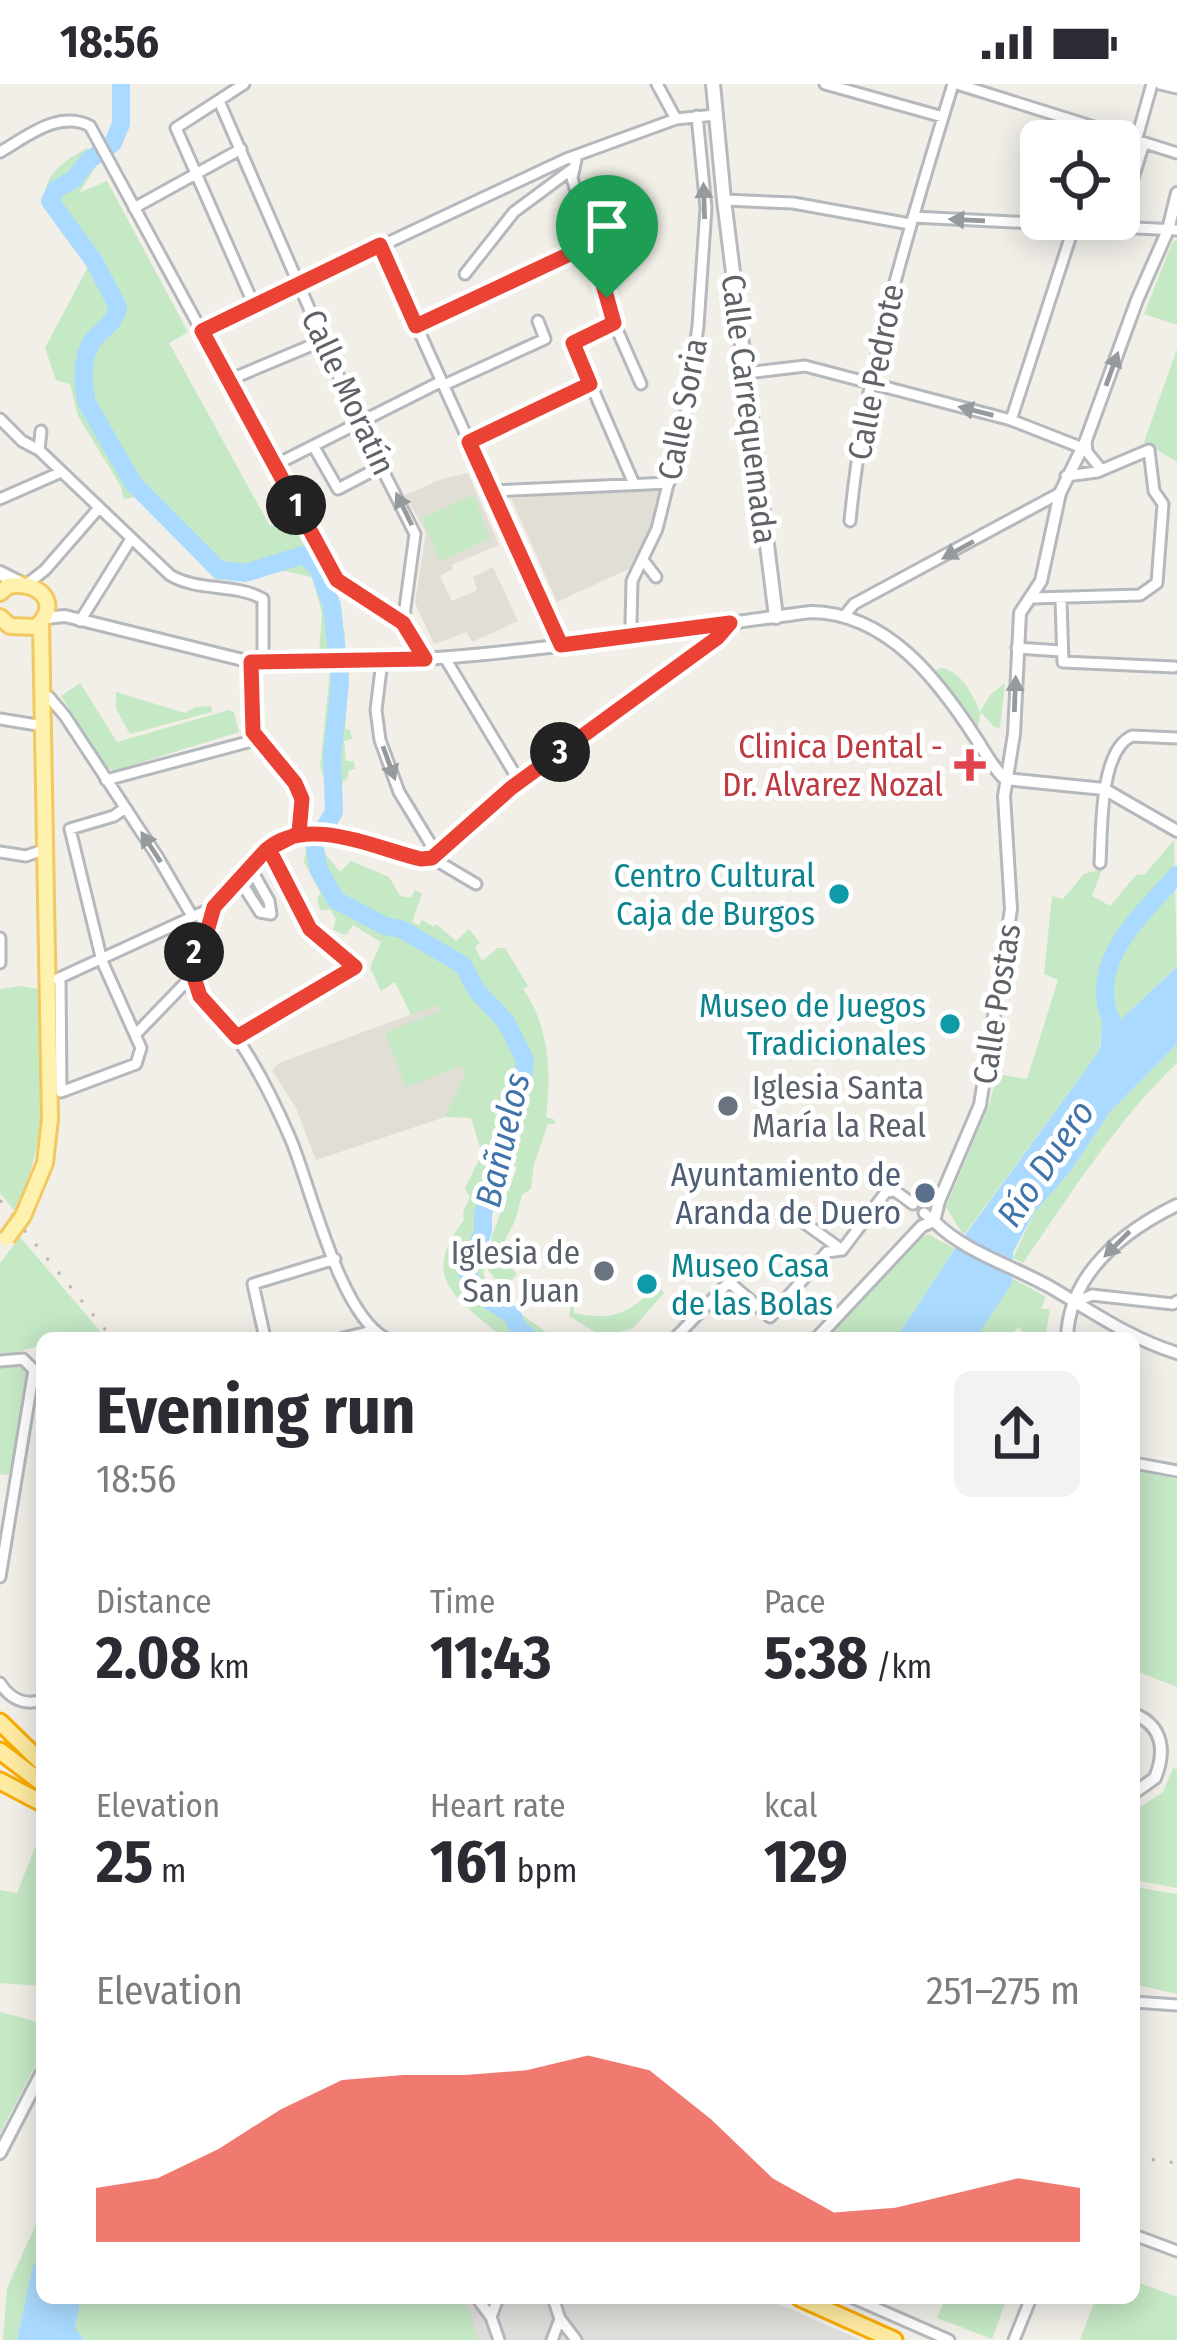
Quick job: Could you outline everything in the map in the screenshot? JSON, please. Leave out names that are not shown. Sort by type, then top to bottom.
[{"type":"highway","points":[[0,1722],[36,1757]]},
{"type":"highway","points":[[0,1751],[36,1778]]},
{"type":"highway","points":[[0,1781],[36,1800]]},
{"type":"highway","points":[[813,2304],[894,2340]]},
{"type":"main road","name":"Calle Carrequemada","points":[[713,84],[776,617]]},
{"type":"main road","points":[[0,573],[23,584],[44,609],[40,647],[46,849],[42,960],[54,980],[45,1163],[23,1216],[3,1243]]},
{"type":"main road","points":[[0,592],[23,584]]},
{"type":"main road","points":[[25,628],[44,609]]},
{"type":"main road","points":[[0,617],[10,626],[25,628],[40,647]]},
{"type":"street","points":[[244,84],[172,127],[254,305]]},
{"type":"street","points":[[657,84],[676,118]]},
{"type":"street","points":[[825,84],[943,117]]},
{"type":"street","points":[[955,84],[1070,120]]},
{"type":"street","name":"Calle Pedrote","points":[[850,521],[868,383],[911,220],[955,84]]},
{"type":"street","points":[[1177,88],[1156,84],[1140,142],[1177,153]]},
{"type":"street","name":"Calle Moratín","points":[[219,100],[359,423],[415,533],[403,623]]},
{"type":"street","points":[[202,331],[577,154],[676,118],[716,115]]},
{"type":"street","name":"Calle Soria","points":[[632,623],[632,581],[657,529],[669,483],[686,411],[698,326],[706,208],[697,116]]},
{"type":"street","points":[[0,152],[63,119],[89,126],[113,162],[337,580],[403,623],[425,659]]},
{"type":"street","points":[[134,208],[241,149]]},
{"type":"street","points":[[577,154],[572,169],[591,244],[614,323],[641,384]]},
{"type":"street","points":[[465,274],[514,212],[572,169]]},
{"type":"street","points":[[1069,471],[1103,468],[1149,450],[1154,491],[1162,504],[1155,586],[1140,595],[1033,598],[1042,578],[1060,493],[1137,300],[1172,230],[1177,193]]},
{"type":"street","points":[[724,200],[793,203],[911,220],[1020,224]]},
{"type":"street","points":[[1140,229],[1172,230]]},
{"type":"street","points":[[1012,420],[1070,240]]},
{"type":"street","points":[[416,326],[591,244]]},
{"type":"street","points":[[380,245],[561,645]]},
{"type":"street","points":[[274,465],[545,339],[538,321]]},
{"type":"street","points":[[614,323],[573,343],[634,484]]},
{"type":"street","points":[[229,380],[324,340]]},
{"type":"street","points":[[746,374],[800,365],[1012,420],[1083,444],[1103,468]]},
{"type":"street","points":[[469,442],[590,384]]},
{"type":"street","points":[[0,419],[182,583],[252,593],[262,599],[250,718],[259,739],[295,783],[302,799],[299,833]]},
{"type":"street","points":[[39,450],[41,431]]},
{"type":"street","points":[[314,447],[338,489],[382,466]]},
{"type":"street","points":[[0,499],[59,473]]},
{"type":"street","points":[[492,491],[669,483]]},
{"type":"street","points":[[845,615],[854,604],[1060,493]]},
{"type":"street","points":[[1037,503],[1056,514]]},
{"type":"street","points":[[23,584],[45,570],[98,509]]},
{"type":"street","points":[[80,621],[131,539]]},
{"type":"street","points":[[643,560],[656,578]]},
{"type":"street","points":[[45,570],[44,609],[257,663],[445,658],[811,612],[845,615],[901,648],[931,675],[1005,779],[1104,789],[1177,831]]},
{"type":"street","name":"Calle Postas","points":[[931,1218],[980,1105],[996,1014],[1011,909],[1005,779],[1014,734],[1022,608],[1033,598]]},
{"type":"street","points":[[1061,600],[1061,651],[1066,663],[1174,667]]},
{"type":"street","points":[[432,858],[520,781],[717,638],[730,623]]},
{"type":"street","points":[[1017,647],[1061,651]]},
{"type":"street","points":[[445,658],[520,781]]},
{"type":"street","points":[[382,661],[376,710],[380,740],[399,792],[430,843],[432,858]]},
{"type":"street","points":[[42,696],[49,697],[65,716],[192,916]]},
{"type":"street","points":[[0,718],[65,716]]},
{"type":"street","points":[[1100,863],[1104,789],[1119,746],[1127,737],[1177,738]]},
{"type":"street","points":[[106,780],[259,739]]},
{"type":"street","points":[[125,808],[70,829],[102,961],[141,1048],[136,1064],[61,1092],[54,980],[102,961],[214,907]]},
{"type":"street","points":[[370,1332],[352,1303],[291,1139],[237,1037],[200,996],[191,977],[190,958],[214,907],[266,850],[299,833],[432,858],[476,884]]},
{"type":"street","points":[[0,851],[26,856],[46,849]]},
{"type":"street","points":[[237,1037],[355,967],[310,929],[266,850]]},
{"type":"street","points":[[239,879],[260,913],[271,914],[250,867]]},
{"type":"street","points":[[0,938],[0,963]]},
{"type":"street","points":[[136,1034],[191,977]]},
{"type":"street","points":[[681,1332],[728,1282],[770,1317],[827,1252],[842,1250],[886,1192],[896,1191],[913,1204]]},
{"type":"street","points":[[1068,1332],[1082,1284],[1113,1246],[1138,1224],[1177,1205]]},
{"type":"street","points":[[823,1332],[931,1218],[959,1240],[1126,1332]]},
{"type":"street","points":[[807,1220],[806,1224],[842,1250]]},
{"type":"street","points":[[263,1332],[251,1289],[254,1283],[335,1259]]},
{"type":"street","points":[[1074,1303],[1092,1295],[1175,1303]]},
{"type":"street","points":[[1140,1338],[1177,1353]]},
{"type":"street","points":[[0,1361],[36,1364]]},
{"type":"street","points":[[0,1577],[32,1394],[34,1370],[29,1361]]},
{"type":"street","points":[[1140,1464],[1176,1471],[1177,1458]]},
{"type":"street","points":[[0,1683],[17,1700],[36,1702]]},
{"type":"street","points":[[1140,1717],[1160,1737],[1161,1761],[1148,1786],[1140,1789]]},
{"type":"street","points":[[1160,1737],[1177,1740]]},
{"type":"street","points":[[1161,1761],[1177,1755]]},
{"type":"street","points":[[1140,2002],[1177,2005]]},
{"type":"street","points":[[0,2152],[36,2083]]},
{"type":"street","points":[[1140,2237],[1177,2251]]},
{"type":"street","points":[[481,2304],[496,2337]]},
{"type":"street","points":[[491,2317],[496,2304]]},
{"type":"street","points":[[555,2304],[576,2340]]},
{"type":"street","points":[[867,2304],[950,2340]]},
{"type":"street","points":[[1014,2340],[1029,2304]]},
{"type":"street","points":[[552,2340],[560,2319]]},
{"type":"shaded area","points":[[468,473],[499,545],[452,565],[453,569],[440,576],[452,601],[477,590],[473,577],[493,567],[518,621],[472,642],[467,632],[434,644],[415,603],[426,533],[405,495]]},
{"type":"shaded area","points":[[664,490],[645,549],[633,567],[557,602],[511,498]]},
{"type":"shaded area","points":[[439,1004],[465,1074],[445,1117],[316,1160],[296,1108],[272,1070],[279,1063]]},
{"type":"shaded area","points":[[299,2304],[779,2304],[861,2340],[290,2340]]},
{"type":"green space","points":[[88,148],[97,165],[79,193],[107,181],[188,332],[169,343],[270,526],[289,517],[308,546],[324,556],[345,635],[343,649],[350,661],[345,729],[352,739],[344,741],[346,761],[354,761],[355,769],[343,781],[336,837],[321,835],[329,793],[320,767],[331,662],[319,654],[322,613],[312,577],[285,571],[216,580],[137,497],[124,499],[78,416],[70,384],[56,380],[45,348],[88,267],[52,218],[46,190],[51,176],[65,162]]},
{"type":"green space","points":[[1177,239],[1177,325],[1144,314]]},
{"type":"green space","points":[[1177,349],[1177,462],[1144,442]]},
{"type":"green space","points":[[474,495],[490,539],[440,561],[422,518],[445,507],[454,525],[448,506]]},
{"type":"green space","points":[[941,668],[960,678],[980,712],[1005,683],[1000,728],[981,712],[978,727],[934,671]]},
{"type":"green space","points":[[80,683],[117,742],[229,710],[234,712],[239,732],[113,771],[105,766],[61,696]]},
{"type":"green space","points":[[116,692],[185,713],[211,706],[212,712],[130,734],[116,709]]},
{"type":"green space","points":[[1174,840],[1177,967],[1114,1026],[1107,999],[1097,1054],[962,1233],[946,1207],[997,1074],[1027,1079],[1058,980],[1044,974],[1052,896],[1063,899],[1084,874],[1102,869],[1092,896],[1110,906]]},
{"type":"green space","points":[[307,844],[319,846],[340,872],[351,861],[389,877],[400,896],[411,898],[415,890],[422,894],[412,922],[436,924],[456,941],[469,929],[480,943],[475,947],[482,961],[505,948],[528,986],[523,989],[539,1019],[546,1051],[546,1117],[555,1124],[548,1124],[531,1189],[522,1195],[498,1254],[517,1274],[509,1284],[499,1284],[488,1270],[490,1242],[517,1167],[509,1163],[483,1258],[487,1283],[546,1332],[496,1332],[449,1286],[444,1258],[464,1220],[470,1197],[465,1188],[482,1154],[471,1118],[445,1117],[465,1074],[461,1066],[406,1087],[385,1033],[440,1011],[439,1005],[411,1015],[395,982],[381,991],[370,968],[381,942],[353,925],[346,935],[333,930],[336,919],[331,910],[320,910],[317,898],[321,894],[304,862]]},
{"type":"green space","points":[[0,989],[38,989],[42,1074],[34,1157],[14,1210],[0,1193]]},
{"type":"green space","points":[[1177,1044],[1177,1063],[1114,1133],[1023,1263],[1013,1258],[1034,1213],[1070,1172],[1110,1112]]},
{"type":"green space","points":[[928,1234],[955,1249],[900,1332],[830,1332]]},
{"type":"green space","points":[[20,1237],[101,1332],[36,1332],[36,1347],[0,1356],[0,1263]]},
{"type":"green space","points":[[1012,1278],[1046,1297],[1041,1309],[1050,1309],[1046,1332],[1023,1332],[1019,1327],[1014,1332],[980,1332]]},
{"type":"green space","points":[[659,1287],[664,1293],[633,1328],[620,1332],[595,1332],[569,1316],[575,1290],[574,1313],[601,1316],[629,1309]]},
{"type":"green space","points":[[24,1364],[29,1376],[13,1468],[8,1475],[0,1474],[0,1366]]},
{"type":"green space","points":[[1140,1470],[1177,1479],[1177,1687],[1140,1672]]},
{"type":"green space","points":[[1173,1768],[1177,1769],[1177,1888],[1140,1881],[1140,1807],[1163,1792]]},
{"type":"green space","points":[[36,1845],[36,1986],[0,1983],[0,1890],[17,1893]]},
{"type":"green space","points":[[1140,1888],[1177,1894],[1177,1994],[1140,1985]]},
{"type":"green space","points":[[0,2012],[36,2021],[36,2064],[0,2133]]},
{"type":"green space","points":[[36,2224],[36,2260],[17,2340],[3,2340],[7,2288]]},
{"type":"green space","points":[[1140,2283],[1177,2297],[1177,2340],[1080,2340],[1094,2304],[1140,2304]]},
{"type":"green space","points":[[80,2304],[464,2304],[478,2340],[84,2340],[75,2329]]},
{"type":"green space","points":[[943,2304],[1005,2304],[992,2339],[937,2318]]},
{"type":"water","name":"Río Duero","points":[[1177,967],[1177,1044],[1110,1112],[1070,1172],[1034,1213],[1013,1252],[1012,1283],[980,1332],[900,1332],[1097,1054],[1103,996],[1115,1025]]},
{"type":"water","points":[[36,2261],[36,2304],[80,2304],[75,2328],[84,2340],[17,2340]]},
{"type":"waterway","name":"Bañuelos","points":[[121,84],[121,124],[113,143],[88,161],[73,180],[56,189],[50,201],[94,261],[118,307],[87,351],[87,403],[133,483],[219,570],[245,573],[303,555],[318,568],[332,606],[340,683],[332,756],[334,812],[314,844],[319,870],[336,900],[385,926],[401,929],[463,965],[477,991],[506,1022],[525,1060],[523,1083],[483,1215],[483,1231],[467,1273],[482,1296],[512,1315],[523,1332]]},
{"type":"waterway","points":[[1111,1019],[1105,998],[1112,959],[1135,922],[1177,875]]},
{"type":"railway","points":[[0,1200],[13,1216]]},
{"type":"railway","points":[[24,1230],[107,1332]]},
{"type":"railway","points":[[1140,2158],[1177,2163]]},
{"type":"place","name":"Clinica Dental - Dr. Alvarez Nozal","points":[[970,765]]},
{"type":"place","name":"Centro Cultural Caja de Burgos","points":[[839,894]]},
{"type":"place","name":"Museo de Juegos Tradicionales","points":[[950,1024]]},
{"type":"place","name":"Iglesia Santa María la Real","points":[[728,1106]]},
{"type":"place","name":"Ayuntamiento de Aranda de Duero","points":[[925,1193]]},
{"type":"place","name":"Iglesia de San Juan","points":[[604,1271]]},
{"type":"place","name":"Museo Casa de las Bolas","points":[[647,1284]]},
{"type":"route","points":[[607,298],[591,244],[416,326],[380,245],[202,331],[337,580],[403,623],[425,659],[251,662],[253,732],[295,783],[302,799],[299,833],[272,844],[266,850],[214,907],[190,958],[191,977],[200,996],[237,1037],[355,967],[310,929],[266,850],[272,844],[286,837],[299,833],[432,858],[511,788],[717,638],[730,623],[561,645],[469,442],[590,384],[573,343],[614,323],[607,298]]}]
